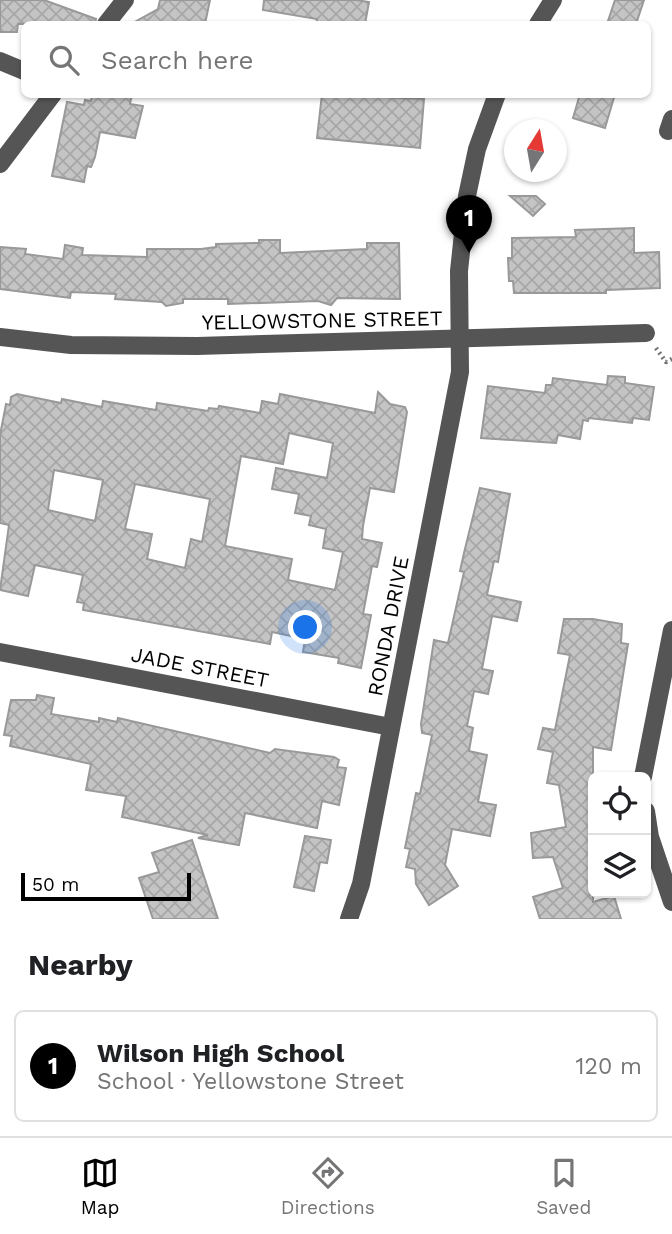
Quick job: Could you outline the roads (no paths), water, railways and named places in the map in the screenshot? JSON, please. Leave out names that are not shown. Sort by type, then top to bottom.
[{"type":"street","points":[[108,21],[125,0]]},
{"type":"street","points":[[540,21],[553,0]]},
{"type":"street","points":[[0,61],[21,70]]},
{"type":"street","points":[[0,164],[50,98]]},
{"type":"street","name":"RONDA DRIVE","points":[[349,919],[361,884],[460,372],[459,271],[467,196],[477,149],[496,98]]},
{"type":"street","name":"YELLOWSTONE STREET","points":[[0,337],[71,345],[160,346],[646,333]]},
{"type":"street","points":[[644,772],[671,633]]},
{"type":"street","name":"JADE STREET","points":[[0,652],[391,727]]},
{"type":"street","points":[[650,835],[670,891]]},
{"type":"place","name":"Wilson High School","points":[[469,253]]}]
